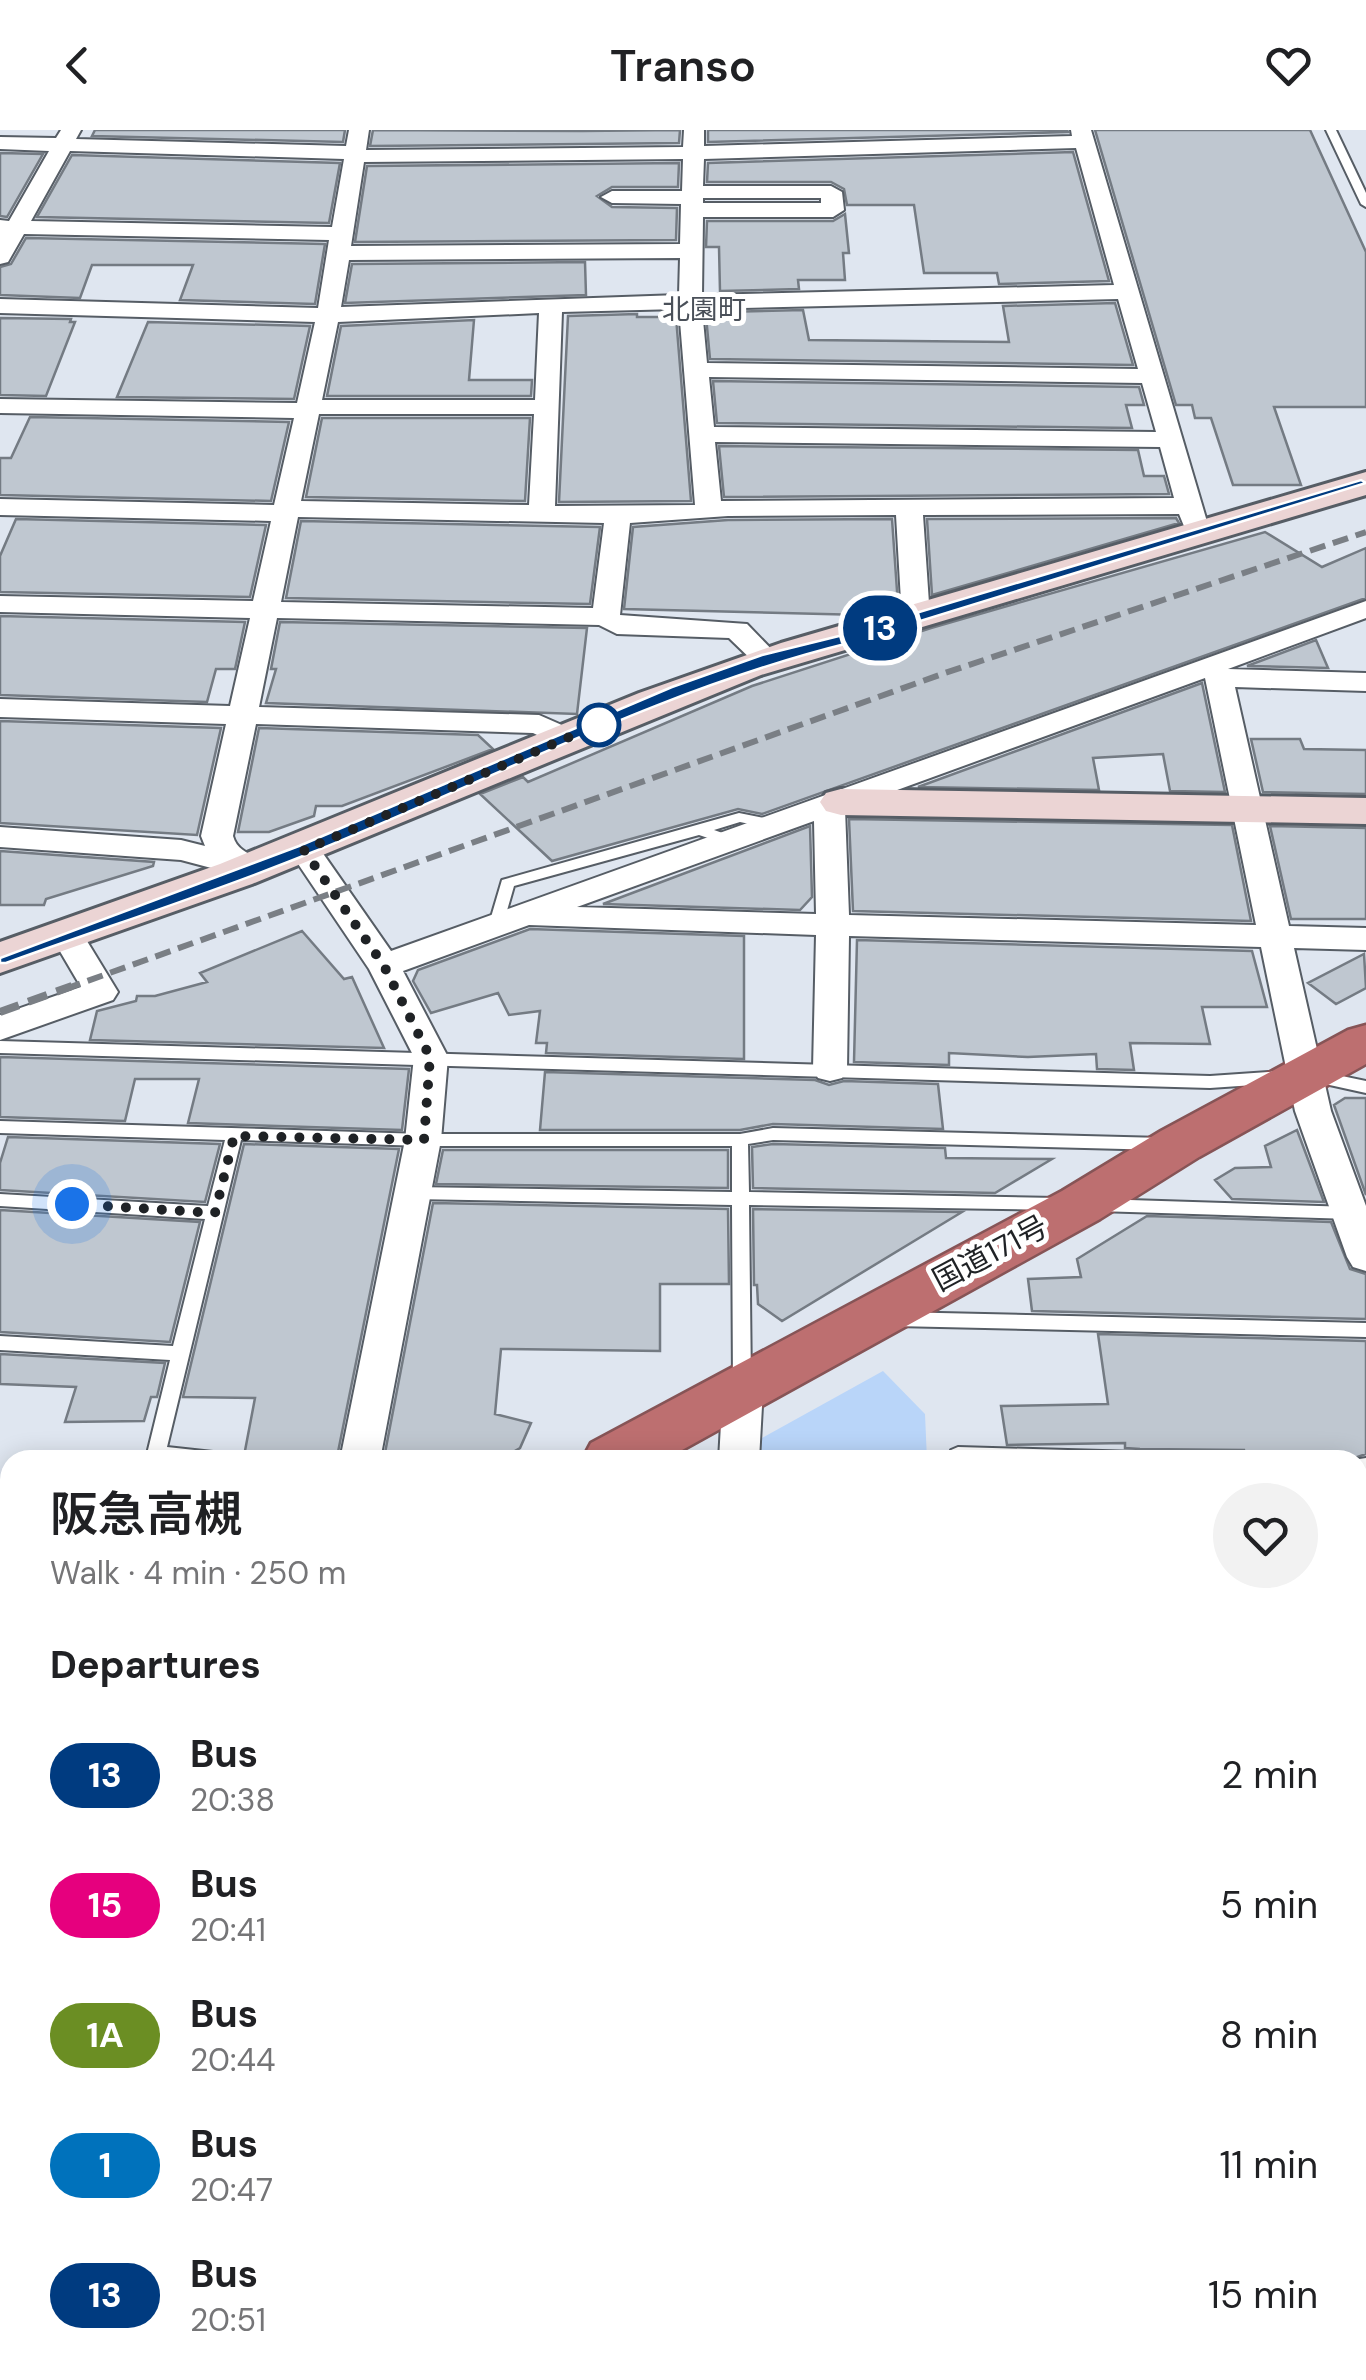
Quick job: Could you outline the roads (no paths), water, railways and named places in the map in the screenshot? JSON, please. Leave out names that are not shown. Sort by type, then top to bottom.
[{"type":"highway","name":"国道171号","points":[[630,1450],[1081,1204],[1180,1144],[1366,1042]]},
{"type":"street","points":[[253,869],[226,856],[220,850],[217,836],[328,314],[360,130]]},
{"type":"street","points":[[475,156],[479,130]]},
{"type":"street","points":[[557,156],[561,130]]},
{"type":"street","points":[[0,143],[67,137],[354,155],[557,156],[694,142],[1082,136],[1193,519]]},
{"type":"street","points":[[0,257],[8,227],[67,137]]},
{"type":"street","points":[[694,142],[690,304],[709,510]]},
{"type":"street","points":[[612,197],[833,210],[832,192],[692,200]]},
{"type":"street","points":[[8,227],[340,243],[690,250]]},
{"type":"street","points":[[0,306],[328,314],[1128,292]]},
{"type":"street","points":[[542,513],[551,305]]},
{"type":"street","points":[[697,370],[1152,376]]},
{"type":"street","points":[[0,406],[548,407]]},
{"type":"street","points":[[704,434],[1170,440]]},
{"type":"street","points":[[0,958],[304,850],[678,690],[768,658],[916,618],[1193,519],[1366,483]]},
{"type":"street","points":[[0,507],[618,515],[909,506],[1193,519]]},
{"type":"street","points":[[909,506],[916,618]]},
{"type":"street","points":[[606,618],[618,515]]},
{"type":"street","points":[[0,604],[606,618],[617,626],[737,630],[768,658]]},
{"type":"street","points":[[384,966],[586,891],[713,835],[774,824],[1216,673],[1366,609]]},
{"type":"street","points":[[1216,673],[1366,682]]},
{"type":"street","points":[[1216,673],[1250,808],[1314,1111],[1352,1192],[1366,1257]]},
{"type":"street","points":[[0,708],[539,724],[569,739]]},
{"type":"street","points":[[835,804],[1366,811]]},
{"type":"street","points":[[830,1069],[835,804]]},
{"type":"street","points":[[0,836],[181,850],[253,869]]},
{"type":"street","points":[[304,850],[384,966],[430,1057],[424,1140],[362,1450]]},
{"type":"street","points":[[508,920],[832,923],[1366,939]]},
{"type":"street","points":[[0,1028],[101,992],[67,936]]},
{"type":"street","points":[[739,1450],[743,1388]]},
{"type":"lane","points":[[1331,130],[1366,204]]},
{"type":"lane","points":[[1350,172],[1366,172]]},
{"type":"lane","points":[[508,920],[507,883],[713,835]]},
{"type":"lane","points":[[586,891],[594,860]]},
{"type":"lane","points":[[0,1047],[1210,1082],[1307,1075],[1366,1087]]},
{"type":"lane","points":[[0,1126],[424,1140],[740,1140],[773,1134],[1180,1144]]},
{"type":"lane","points":[[157,1450],[234,1136]]},
{"type":"lane","points":[[740,1140],[744,1201],[740,1349],[743,1388]]},
{"type":"lane","points":[[413,1193],[1081,1204],[1352,1192]]},
{"type":"lane","points":[[0,1200],[215,1213]]},
{"type":"lane","points":[[870,1319],[1366,1330]]},
{"type":"lane","points":[[0,1343],[181,1354]]},
{"type":"railway","points":[[65,989],[945,673],[1366,532]]},
{"type":"railway","points":[[0,1012],[72,986]]},
{"type":"district","name":"北園町","points":[[704,309]]}]
